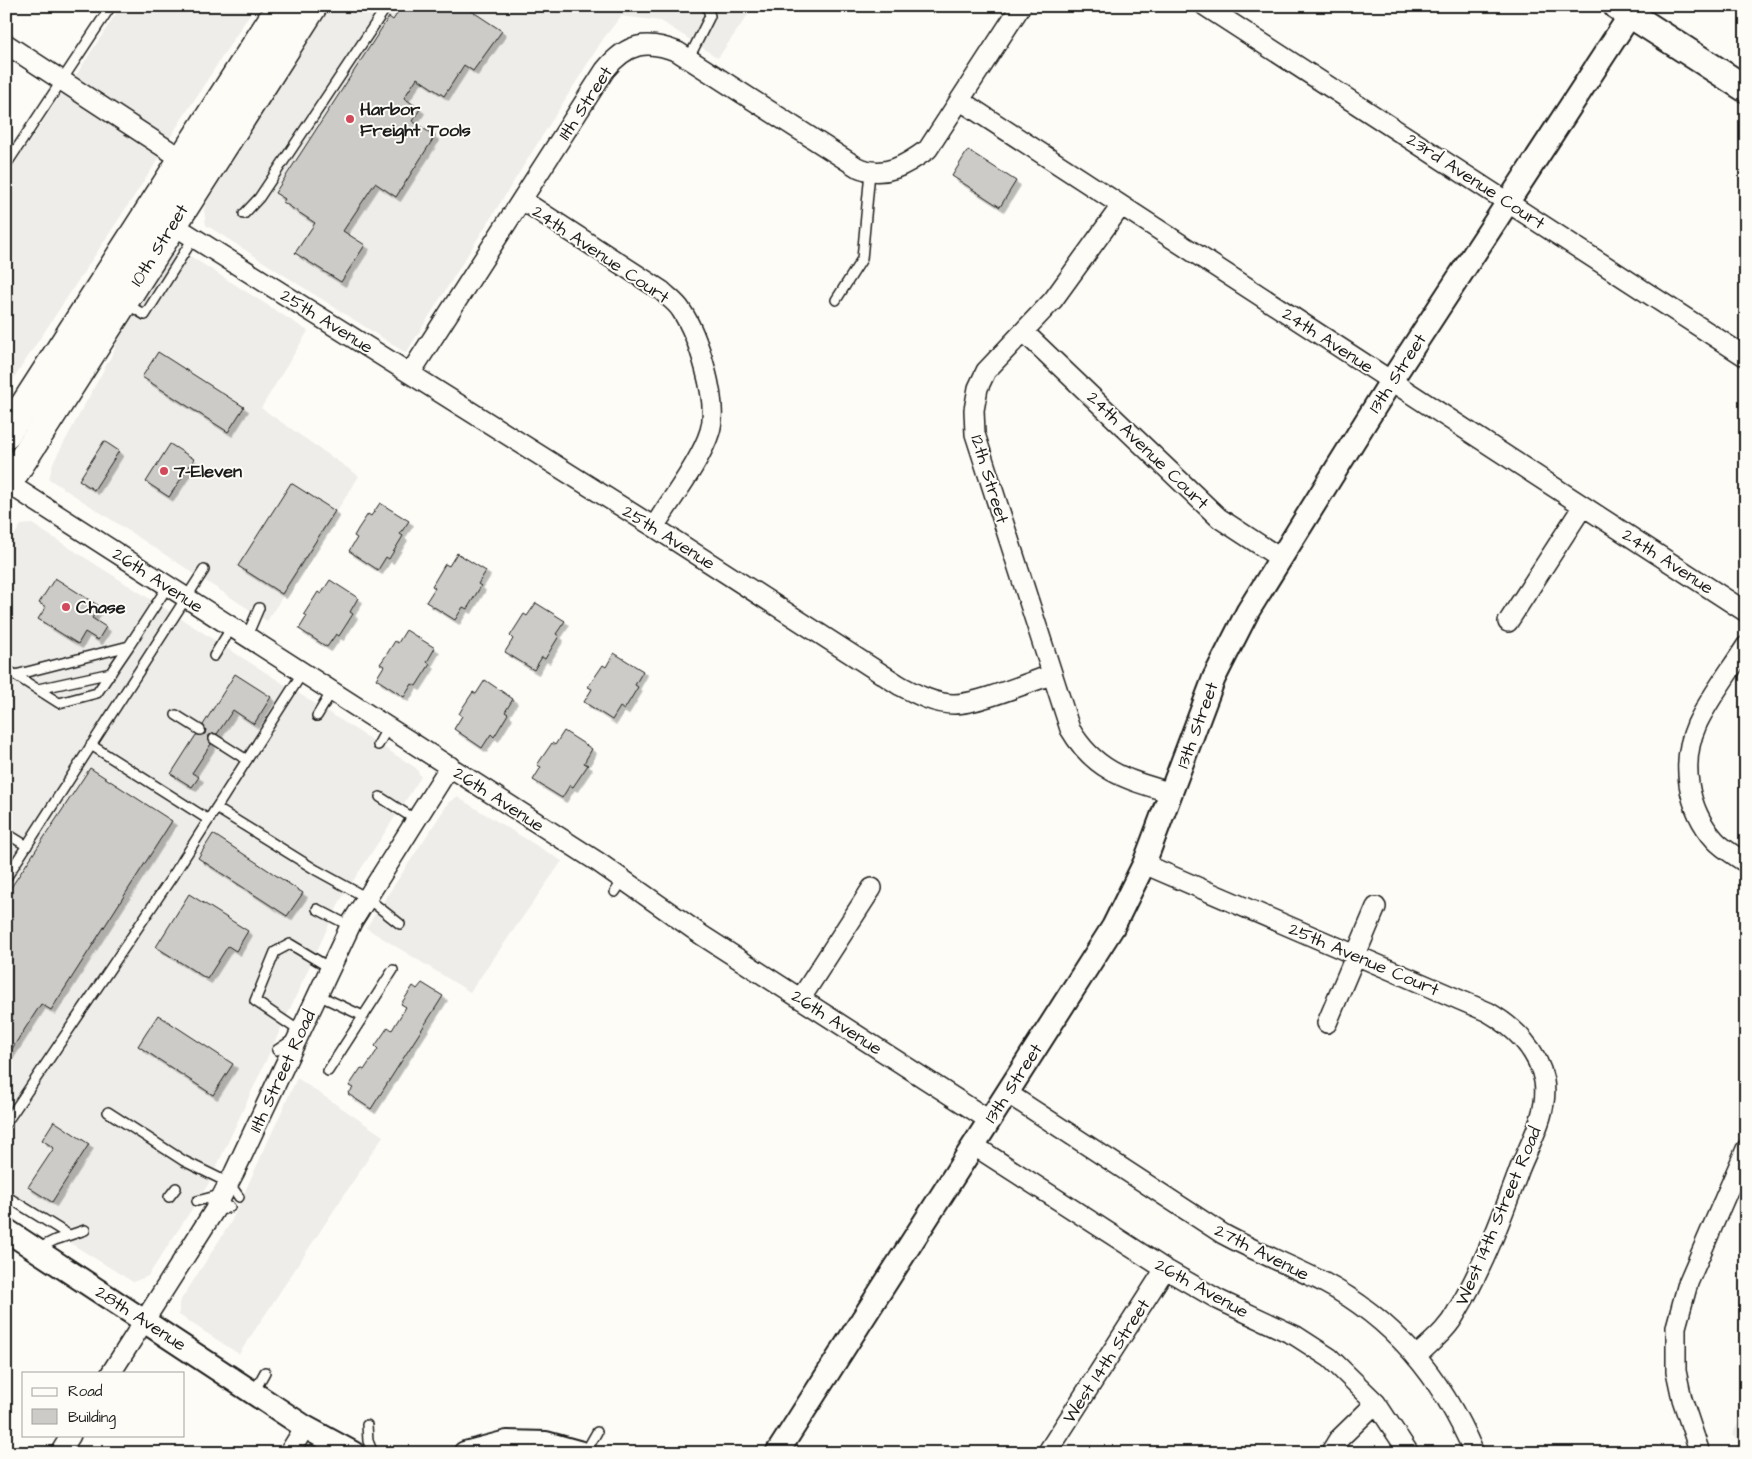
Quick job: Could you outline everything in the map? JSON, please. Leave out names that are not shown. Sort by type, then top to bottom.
[{"type":"main road","name":"10th Street","points":[[6,434],[280,6]]},
{"type":"main road","name":"10th Street","points":[[7,484],[123,302],[183,231],[313,6]]},
{"type":"main road","points":[[1628,9],[1746,89]]},
{"type":"street","points":[[870,172],[891,171],[905,166],[928,149],[961,102],[1021,6]]},
{"type":"street","name":"23rd Avenue Court","points":[[1205,6],[1746,357]]},
{"type":"street","name":"13th Street","points":[[777,1453],[1113,927],[1144,864],[1214,678],[1248,611],[1391,381],[1508,202],[1628,9]]},
{"type":"street","points":[[6,44],[182,159]]},
{"type":"street","name":"11th Street","points":[[411,372],[614,58],[628,49],[659,44],[689,58],[857,167],[870,172]]},
{"type":"street","name":"24th Avenue","points":[[961,102],[1746,612]]},
{"type":"street","name":"24th Avenue Court","points":[[522,200],[662,291],[681,310],[698,349],[712,395],[710,430],[695,462],[654,527]]},
{"type":"street","name":"12th Street","points":[[1051,676],[975,434],[974,410],[978,388],[986,371],[1053,300],[1121,206]]},
{"type":"street","name":"25th Avenue","points":[[149,210],[411,372],[605,498],[654,527],[899,685],[920,696],[954,704],[970,701],[1051,676]]},
{"type":"street","name":"24th Avenue Court","points":[[1024,332],[1219,518],[1280,558]]},
{"type":"street","name":"26th Avenue","points":[[7,484],[450,766],[619,886],[704,936],[802,998],[816,1016],[989,1120]]},
{"type":"street","points":[[1508,622],[1582,506]]},
{"type":"street","points":[[1746,646],[1698,724],[1688,754],[1689,783],[1693,805],[1716,841],[1746,863]]},
{"type":"street","points":[[1051,676],[1070,730],[1089,756],[1107,770],[1134,782],[1172,793]]},
{"type":"street","name":"11th Street Road","points":[[112,1372],[226,1199],[350,926],[450,766]]},
{"type":"street","name":"25th Avenue Court","points":[[1144,864],[1488,1012],[1520,1034],[1544,1080],[1545,1093]]},
{"type":"street","points":[[802,998],[872,888]]},
{"type":"street","points":[[1327,1023],[1376,907]]},
{"type":"street","name":"West 14th Street Road","points":[[1418,1355],[1455,1315],[1474,1280],[1538,1125],[1545,1093]]},
{"type":"street","name":"27th Avenue","points":[[1006,1094],[1223,1234],[1255,1252],[1324,1283],[1368,1312],[1418,1355],[1462,1423],[1474,1453]]},
{"type":"street","name":"26th Avenue","points":[[973,1145],[1165,1269],[1219,1300],[1296,1336],[1330,1358],[1376,1403],[1409,1453]]},
{"type":"street","points":[[1700,1453],[1682,1399],[1676,1371],[1676,1327],[1688,1283],[1746,1149]]},
{"type":"street","name":"28th Avenue","points":[[6,1230],[305,1427],[353,1453]]},
{"type":"street","name":"West 14th Street","points":[[1047,1453],[1165,1269]]},
{"type":"street","points":[[1330,1453],[1338,1440],[1376,1403]]},
{"type":"street","points":[[289,1453],[305,1427]]},
{"type":"street","points":[[60,1453],[70,1436]]},
{"type":"street","points":[[464,1453],[507,1442],[546,1443],[579,1452]]},
{"type":"lane","points":[[6,165],[110,6]]},
{"type":"lane","points":[[244,214],[259,198],[387,6]]},
{"type":"lane","points":[[689,58],[710,16],[707,6]]},
{"type":"lane","points":[[836,300],[862,259],[870,172]]},
{"type":"lane","points":[[6,878],[204,570]]},
{"type":"lane","points":[[6,669],[59,703],[96,693],[168,586]]},
{"type":"lane","points":[[214,656],[239,632],[259,608]]},
{"type":"lane","points":[[15,675],[129,646]]},
{"type":"lane","points":[[6,1123],[209,820],[303,672]]},
{"type":"lane","points":[[38,689],[111,673]]},
{"type":"lane","points":[[317,716],[332,691]]},
{"type":"lane","points":[[176,715],[200,730]]},
{"type":"lane","points":[[378,745],[388,727]]},
{"type":"lane","points":[[214,739],[247,760]]},
{"type":"lane","points":[[91,745],[209,820]]},
{"type":"lane","points":[[380,797],[416,820]]},
{"type":"lane","points":[[216,808],[316,870],[367,898],[400,924]]},
{"type":"lane","points":[[6,833],[27,846]]},
{"type":"lane","points":[[317,909],[350,926]]},
{"type":"lane","points":[[277,1050],[300,1034],[255,1001],[275,952],[290,944],[330,968]]},
{"type":"lane","points":[[328,1071],[393,970]]},
{"type":"lane","points":[[318,995],[363,1016]]},
{"type":"lane","points":[[108,1112],[184,1161],[226,1199]]},
{"type":"lane","points":[[169,1197],[176,1188]]},
{"type":"lane","points":[[6,1196],[69,1235]]},
{"type":"lane","points":[[197,1201],[226,1199]]},
{"type":"lane","points":[[36,1250],[85,1230]]},
{"type":"lane","points":[[254,1392],[265,1372]]},
{"type":"lane","points":[[367,1425],[368,1441],[373,1453]]},
{"type":"lane","points":[[579,1452],[597,1432]]},
{"type":"shaded area","points":[[121,6],[255,6],[167,142],[72,81]]},
{"type":"shaded area","points":[[329,6],[754,6],[718,58],[661,21],[621,16],[603,39],[406,353],[206,225],[204,210],[212,181]]},
{"type":"shaded area","points":[[62,93],[161,155],[6,390],[6,177]]},
{"type":"shaded area","points":[[169,255],[190,256],[308,331],[261,408],[359,476],[267,621],[49,479],[53,463],[114,351],[123,324]]},
{"type":"shaded area","points":[[32,524],[416,768],[421,777],[340,901],[209,1183],[148,1276],[133,1282],[6,1203],[6,548],[21,525]]},
{"type":"shaded area","points":[[457,797],[562,861],[470,992],[366,928],[449,802]]},
{"type":"shaded area","points":[[297,1078],[383,1136],[239,1354],[179,1315],[179,1303],[231,1222]]},
{"type":"shaded area","points":[[1746,1409],[1746,1446],[1732,1435]]},
{"type":"building","points":[[402,6],[464,6],[502,31],[473,71],[464,65],[444,96],[417,78],[404,98],[420,109],[412,121],[435,136],[396,197],[375,183],[343,231],[365,245],[341,282],[295,253],[315,223],[283,202],[285,199],[275,193],[389,17],[393,20]]},
{"type":"building","points":[[968,150],[1016,181],[1000,207],[952,176]]},
{"type":"building","points":[[158,352],[244,407],[228,432],[142,377]]},
{"type":"building","points":[[104,441],[119,451],[94,490],[79,480]]},
{"type":"building","points":[[170,444],[194,459],[169,497],[146,482]]},
{"type":"building","points":[[291,483],[335,511],[282,594],[238,566]]},
{"type":"building","points":[[380,503],[409,521],[400,534],[403,536],[389,559],[386,557],[378,570],[349,551],[357,538],[354,536],[358,529],[368,514],[371,516]]},
{"type":"building","points":[[457,553],[486,571],[478,584],[481,586],[467,609],[463,607],[455,620],[426,602],[435,588],[432,586],[445,564],[449,566]]},
{"type":"building","points":[[55,578],[99,606],[92,618],[106,627],[98,640],[85,632],[78,644],[38,619],[46,607],[39,603]]},
{"type":"building","points":[[330,580],[358,598],[350,612],[353,614],[339,636],[336,634],[327,647],[299,629],[307,616],[304,614],[318,592],[321,594]]},
{"type":"building","points":[[536,603],[565,621],[556,634],[559,636],[545,659],[542,657],[534,670],[505,652],[513,639],[510,636],[524,614],[527,616]]},
{"type":"building","points":[[406,630],[435,648],[427,662],[430,664],[416,686],[412,684],[404,697],[376,679],[384,666],[380,664],[395,641],[398,643]]},
{"type":"building","points":[[614,653],[643,671],[635,685],[638,687],[624,710],[620,707],[612,720],[584,702],[592,689],[588,687],[603,665],[606,667]]},
{"type":"building","points":[[235,674],[271,697],[254,724],[233,710],[217,734],[209,735],[208,739],[211,744],[192,773],[199,777],[192,787],[171,774],[196,735],[205,734],[206,730],[203,725]]},
{"type":"building","points":[[485,680],[513,699],[505,712],[508,714],[494,737],[491,734],[482,748],[454,729],[462,716],[459,714],[463,707],[473,692],[476,694]]},
{"type":"building","points":[[564,731],[592,749],[584,763],[588,765],[573,787],[570,785],[562,798],[533,780],[541,767],[537,765],[552,743],[555,745]]},
{"type":"building","points":[[90,768],[172,821],[51,1010],[41,1004],[6,1058],[6,895]]},
{"type":"building","points":[[213,834],[303,893],[287,916],[198,858]]},
{"type":"building","points":[[189,894],[248,931],[236,951],[228,946],[207,979],[156,947]]},
{"type":"building","points":[[422,983],[443,996],[371,1109],[348,1094],[353,1088],[349,1086],[361,1068],[364,1070],[378,1049],[375,1046],[388,1027],[392,1030],[406,1007],[401,1004],[413,986],[417,989]]},
{"type":"building","points":[[158,1015],[233,1064],[213,1095],[138,1046]]},
{"type":"building","points":[[54,1121],[89,1144],[52,1202],[28,1187],[54,1148],[42,1140]]},
{"type":"place","name":"Harbor Freight Tools","points":[[350,119]]},
{"type":"place","name":"7-Eleven","points":[[164,471]]},
{"type":"place","name":"Chase","points":[[66,607]]}]
